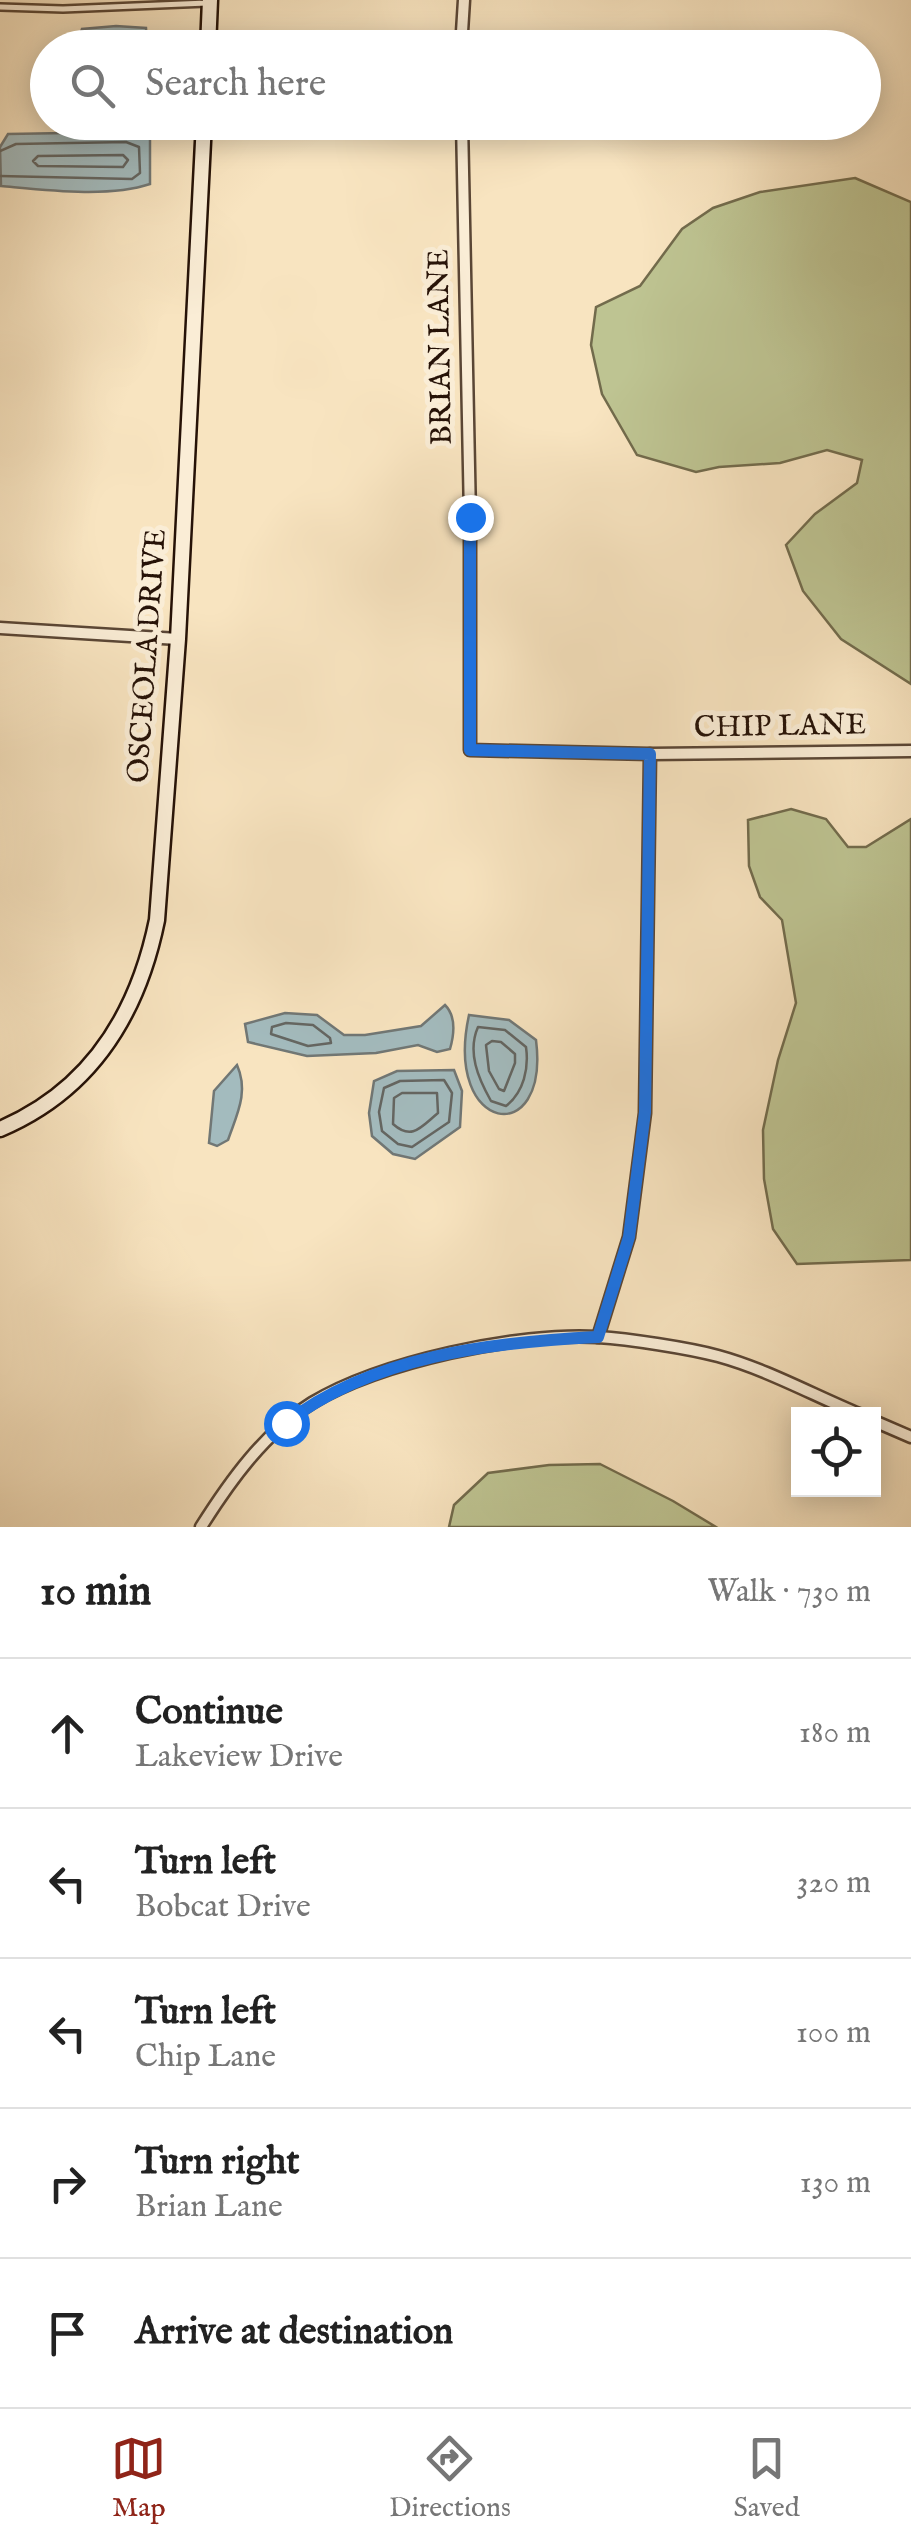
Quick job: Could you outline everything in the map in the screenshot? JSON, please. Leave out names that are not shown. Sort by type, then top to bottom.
[{"type":"street","points":[[463,30],[464,0]]},
{"type":"street","points":[[209,30],[210,2]]},
{"type":"street","name":"OSCEOLA DRIVE","points":[[0,1129],[60,1092],[100,1056],[124,1020],[148,965],[158,920],[178,639],[203,140]]},
{"type":"street","name":"BRIAN LANE","points":[[462,140],[470,498],[470,750]]},
{"type":"street","points":[[0,628],[178,639]]},
{"type":"street","name":"CHIP LANE","points":[[470,750],[650,754],[911,751]]},
{"type":"street","points":[[598,1337],[629,1237],[645,1112],[650,754]]},
{"type":"street","points":[[200,1527],[223,1492],[272,1434],[311,1404],[367,1376],[524,1340],[598,1337],[718,1356],[842,1407]]},
{"type":"street","points":[[881,1424],[911,1437]]},
{"type":"lane","points":[[0,7],[63,9],[210,2]]},
{"type":"green space","points":[[855,178],[911,202],[911,684],[841,639],[803,591],[786,545],[815,514],[857,483],[862,460],[827,450],[780,463],[696,472],[637,455],[602,394],[591,345],[596,307],[640,286],[682,229],[713,208],[760,192]]},
{"type":"green space","points":[[791,809],[826,819],[848,847],[866,847],[911,819],[911,1260],[797,1264],[773,1229],[764,1179],[763,1130],[778,1060],[796,1003],[782,920],[760,897],[749,866],[748,820]]},
{"type":"green space","points":[[600,1464],[716,1527],[449,1527],[454,1505],[488,1473],[549,1465]]},
{"type":"water","points":[[116,26],[146,30],[82,30]]},
{"type":"water","points":[[8,134],[30,134],[30,140],[150,140],[150,184],[96,192],[1,186],[0,147]]},
{"type":"water","points":[[445,1005],[452,1020],[452,1038],[450,1049],[437,1052],[418,1045],[376,1053],[307,1056],[248,1042],[245,1024],[285,1013],[317,1015],[344,1035],[365,1035],[421,1026]]},
{"type":"water","points":[[469,1015],[509,1020],[536,1040],[536,1075],[528,1099],[514,1112],[498,1113],[482,1104],[470,1085],[465,1055]]},
{"type":"water","points":[[237,1065],[242,1084],[240,1103],[228,1140],[217,1146],[209,1143],[214,1091]]},
{"type":"water","points":[[454,1070],[462,1091],[460,1127],[415,1159],[393,1154],[372,1136],[369,1113],[374,1081],[397,1071]]},
{"type":"route","points":[[286,1423],[311,1404],[367,1376],[524,1340],[598,1337],[629,1237],[645,1112],[650,754],[470,750],[470,517]]}]
